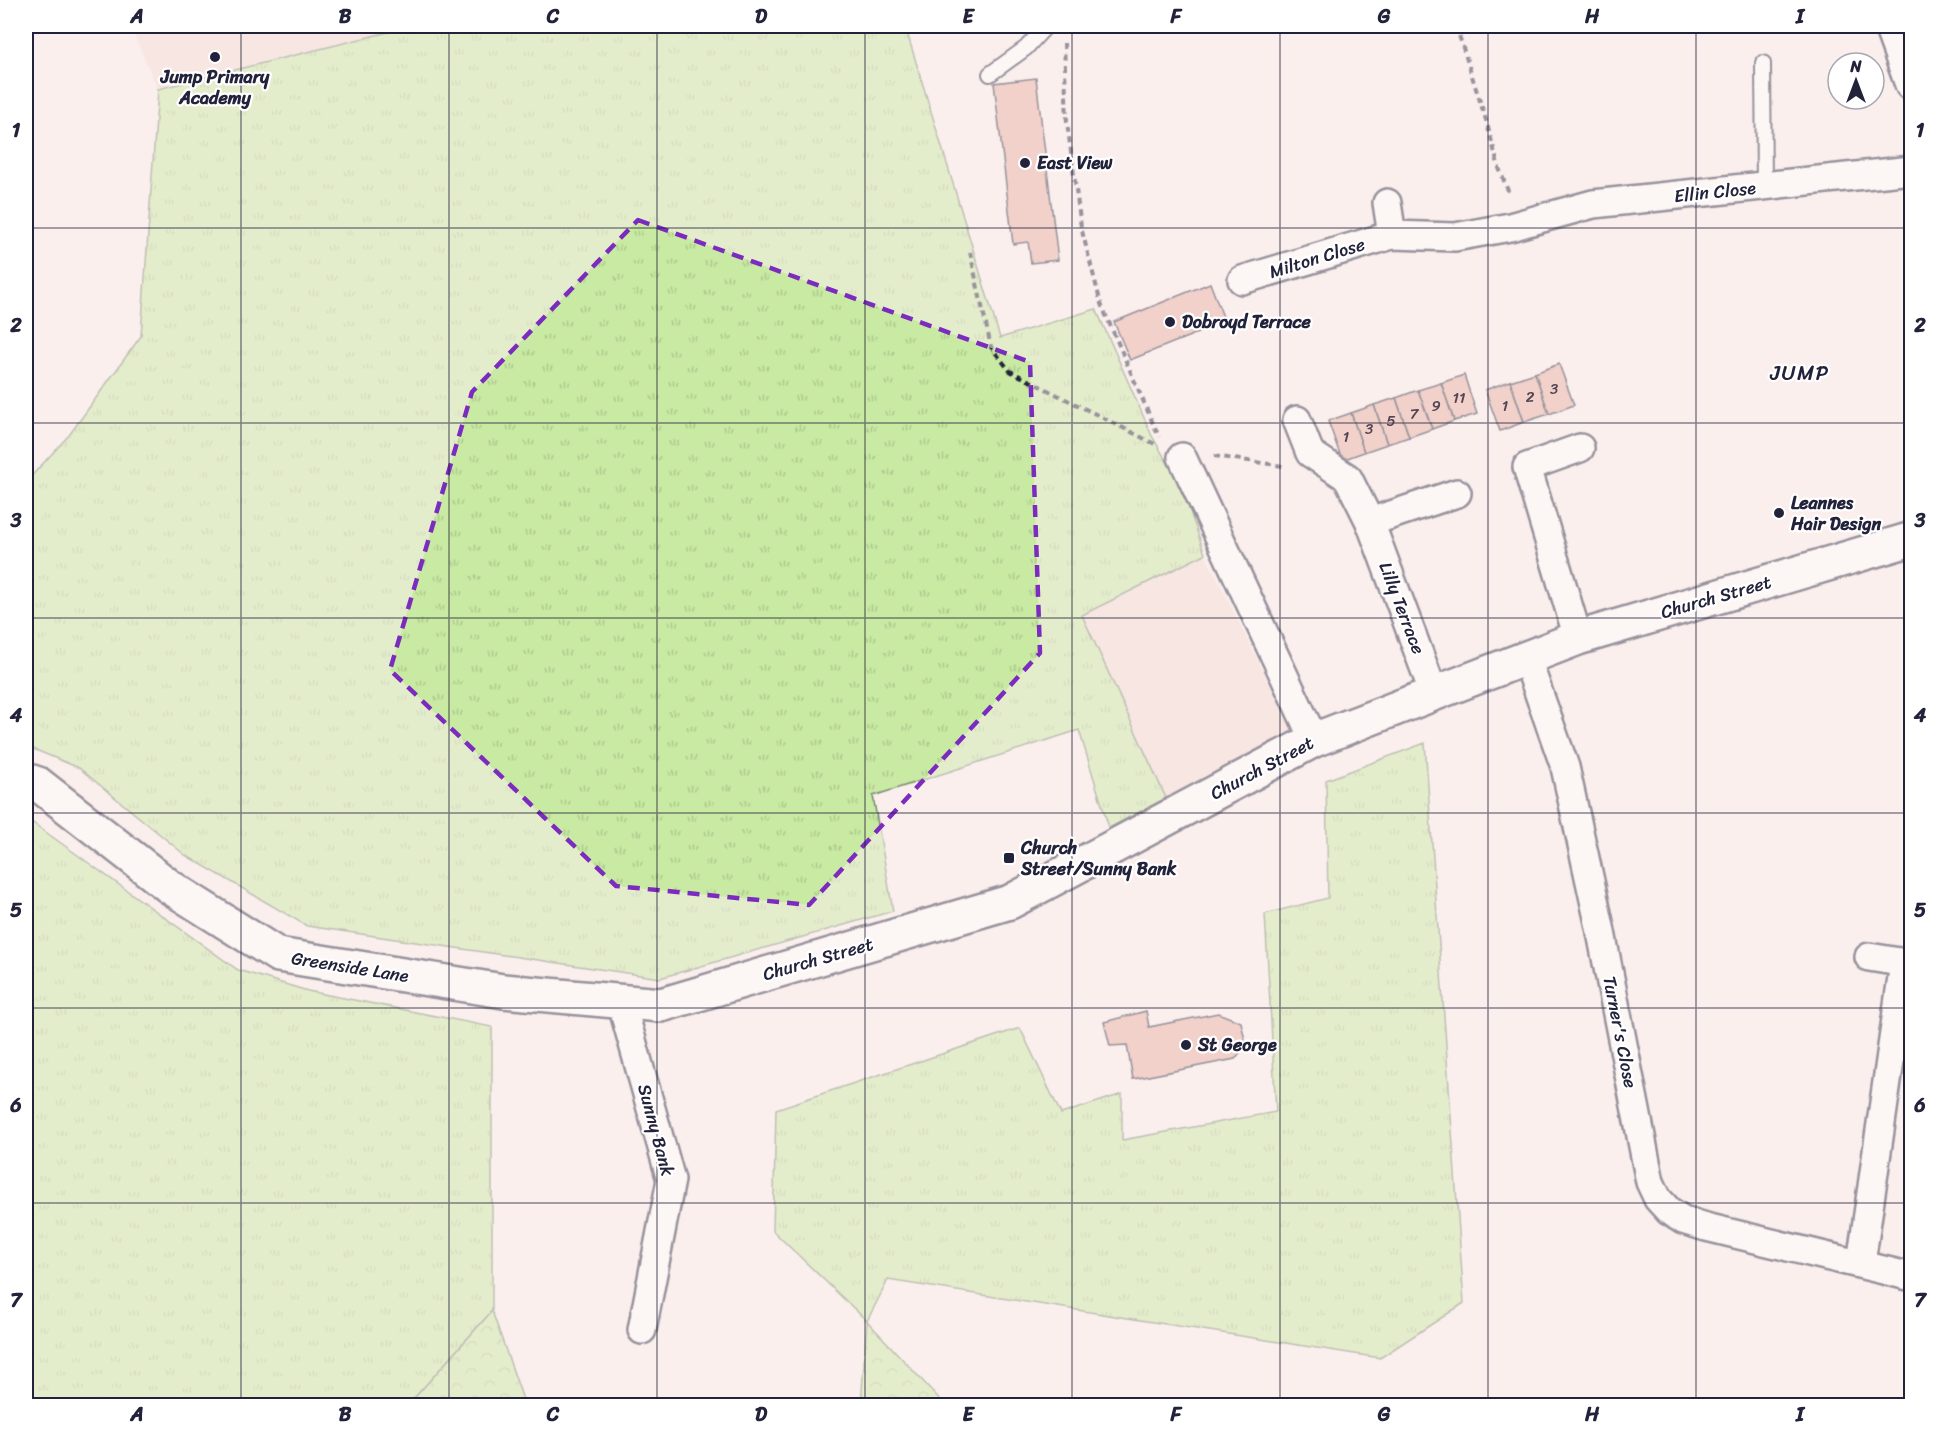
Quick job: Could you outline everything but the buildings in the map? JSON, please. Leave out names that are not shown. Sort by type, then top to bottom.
[{"type":"street","points":[[1892,26],[1911,84]]},
{"type":"street","name":"Ellin Close","points":[[1521,224],[1593,204],[1911,170]]},
{"type":"street","points":[[1387,203],[1392,235]]},
{"type":"street","name":"Milton Close","points":[[1242,280],[1392,235],[1455,237],[1521,224]]},
{"type":"street","name":"Lilly Terrace","points":[[1297,420],[1310,453],[1348,478],[1370,522],[1434,694]]},
{"type":"street","points":[[1578,638],[1527,467],[1580,448]]},
{"type":"street","points":[[1182,457],[1314,740]]},
{"type":"street","points":[[1370,522],[1457,493]]},
{"type":"street","name":"Church Street","points":[[621,1001],[661,1005],[1010,902],[1314,740],[1578,638],[1911,539]]},
{"type":"street","name":"Turner's Close","points":[[1526,657],[1565,767],[1600,927],[1650,1182],[1658,1199],[1669,1211],[1683,1220],[1911,1277]]},
{"type":"street","name":"Greenside Lane","points":[[26,780],[38,784],[170,887],[278,955],[503,991],[621,1001]]},
{"type":"street","points":[[1862,1263],[1908,963],[1869,957]]},
{"type":"street","name":"Sunny Bank","points":[[621,1001],[671,1180],[642,1330]]},
{"type":"lane","points":[[990,74],[1026,48],[1046,26]]},
{"type":"lane","points":[[1763,63],[1764,187]]},
{"type":"path","points":[[1456,26],[1499,168]]},
{"type":"path","points":[[1062,34],[1067,122],[1081,227],[1101,304],[1158,435],[1182,457]]},
{"type":"path","points":[[970,252],[991,347],[1010,371],[1182,457],[1221,455],[1284,466]]},
{"type":"highlighted area","points":[[638,220],[1030,362],[1040,653],[809,905],[616,886],[390,670],[472,392]]},
{"type":"shaded area","name":"Jump Primary Academy","points":[[130,26],[413,26],[158,89]]},
{"type":"shaded area","points":[[1205,554],[1292,730],[1166,798],[1081,615]]},
{"type":"green space","points":[[413,26],[905,26],[1000,338],[1096,309],[1152,436],[1181,486],[1205,554],[1082,615],[1166,798],[1109,828],[1079,730],[873,796],[893,911],[660,978],[307,926],[185,855],[79,768],[26,746],[26,482],[70,434],[141,336],[158,89]]},
{"type":"green space","points":[[1425,743],[1464,1303],[1380,1358],[888,1280],[867,1321],[773,1231],[776,1109],[1020,1028],[1061,1114],[1122,1094],[1122,1140],[1276,1112],[1265,914],[1328,898],[1326,780]]},
{"type":"green space","points":[[26,818],[238,970],[308,991],[492,1027],[492,1311],[408,1405],[26,1405]]},
{"type":"green space","points":[[492,1311],[525,1405],[408,1405]]},
{"type":"green space","points":[[867,1321],[945,1405],[861,1405]]},
{"type":"place","name":"Jump Primary Academy","points":[[215,57]]},
{"type":"place","name":"East View","points":[[1025,163]]},
{"type":"place","name":"Dobroyd Terrace","points":[[1170,322]]},
{"type":"place","name":"Leannes Hair Design","points":[[1779,513]]},
{"type":"place","name":"Church Street/Sunny Bank","points":[[1009,858]]},
{"type":"place","name":"St George","points":[[1186,1045]]},
{"type":"district","name":"JUMP","points":[[1800,373]]}]
